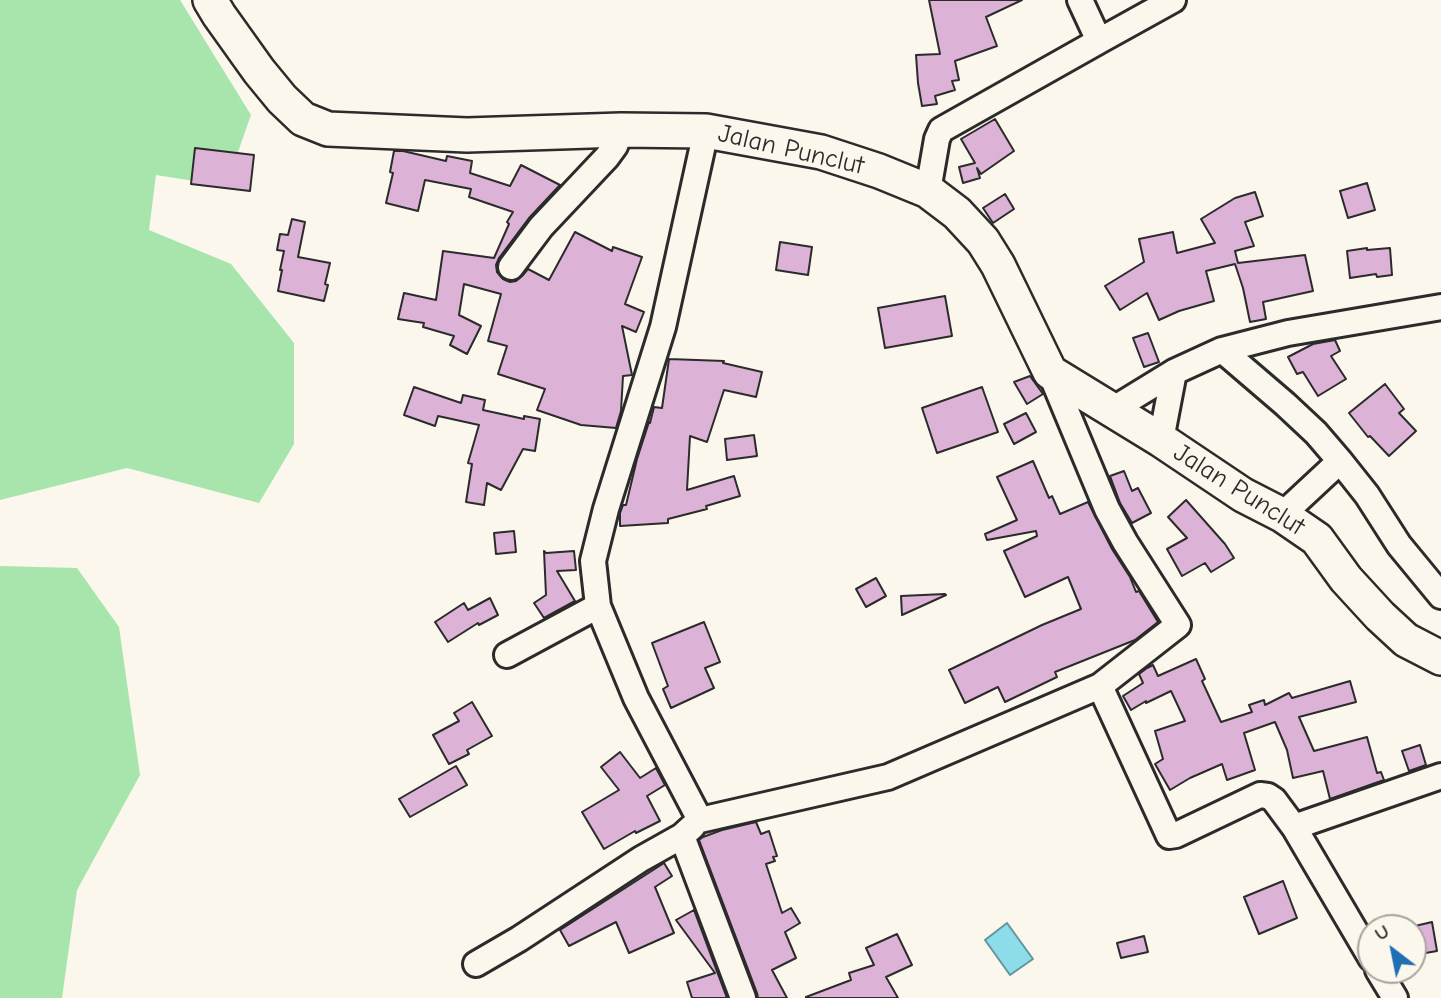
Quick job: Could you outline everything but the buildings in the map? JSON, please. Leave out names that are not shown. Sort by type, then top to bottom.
[{"type":"main road","name":"Jalan Punclut","points":[[210,0],[259,71],[282,99],[303,119],[328,130],[467,135],[621,130],[706,131],[821,152],[928,191],[957,213],[983,241],[998,265],[1050,372],[1317,539],[1346,579],[1380,616],[1406,640],[1441,658]]},
{"type":"street","points":[[1080,0],[1099,41]]},
{"type":"street","points":[[928,191],[941,130],[1173,0]]},
{"type":"street","points":[[511,267],[541,227],[607,157],[621,130]]},
{"type":"street","points":[[700,820],[636,698],[598,606],[593,561],[606,509],[663,327],[706,131]]},
{"type":"street","points":[[1112,410],[1174,372],[1222,350],[1288,332],[1441,307]]},
{"type":"street","points":[[1222,350],[1316,433],[1367,495],[1399,545],[1441,596]]},
{"type":"street","points":[[476,964],[641,859],[682,836],[700,820],[888,777],[1100,686],[1178,625],[1107,509],[1050,372]]},
{"type":"street","points":[[1161,440],[1174,372]]},
{"type":"street","points":[[1282,515],[1340,461]]},
{"type":"street","points":[[508,655],[598,606]]},
{"type":"street","points":[[1100,686],[1169,835],[1176,835],[1260,795],[1268,796],[1294,827],[1357,934]]},
{"type":"street","points":[[1294,827],[1441,776]]},
{"type":"street","points":[[682,836],[743,998]]},
{"type":"green space","points":[[0,0],[180,0],[251,115],[226,186],[156,175],[149,230],[231,264],[294,343],[294,444],[259,503],[127,468],[0,500]]},
{"type":"green space","points":[[0,566],[77,568],[119,627],[140,775],[77,890],[62,998],[0,998]]},
{"type":"water","points":[[1007,923],[1033,959],[1010,975],[985,940]]}]
